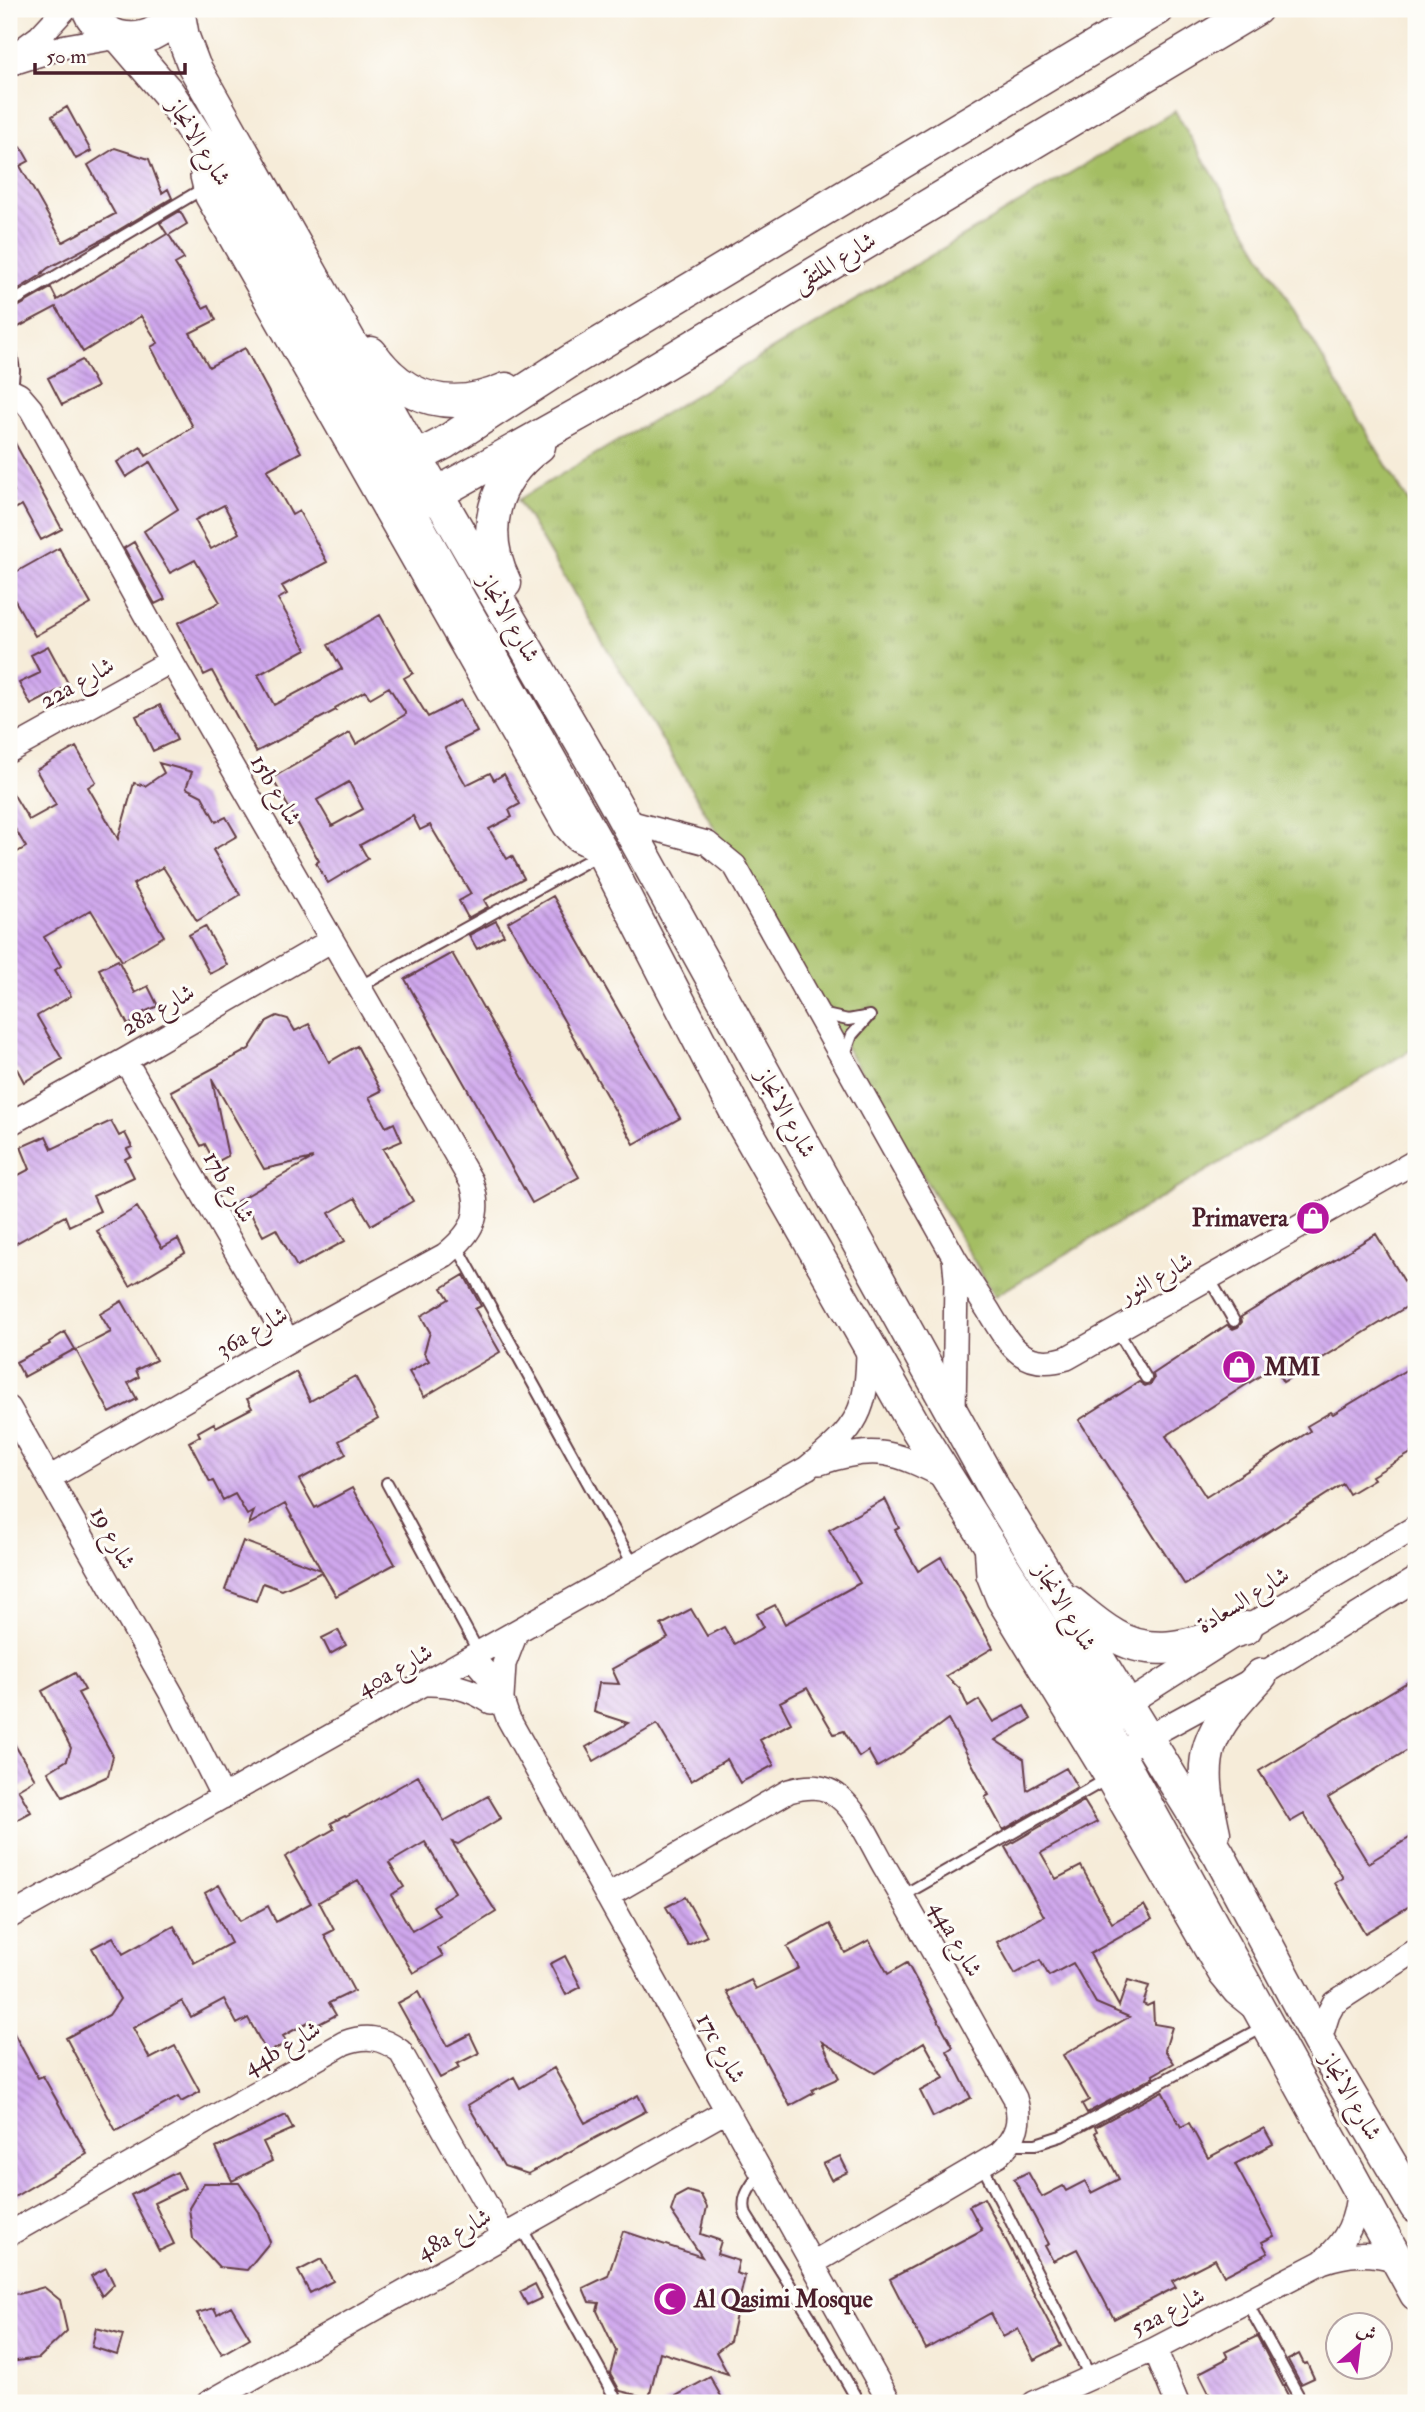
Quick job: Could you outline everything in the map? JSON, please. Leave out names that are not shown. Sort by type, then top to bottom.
[{"type":"street","points":[[9,62],[39,37],[65,9]]},
{"type":"street","name":"شارع الانجاز","points":[[89,9],[92,17],[103,29],[119,37],[169,94],[306,319],[403,465],[437,493],[594,765],[997,1494],[1058,1593],[1112,1713],[1113,1766]]},
{"type":"street","points":[[9,62],[66,46],[119,37],[136,39],[150,35],[163,27],[176,9]]},
{"type":"street","name":"شارع الانجاز","points":[[176,9],[194,66],[267,192],[403,465],[409,509],[602,852],[736,1112],[947,1478],[1112,1713],[1145,1737],[1219,1855],[1319,2042],[1416,2207]]},
{"type":"street","name":"شارع الملتقى","points":[[403,465],[572,360],[1158,9]]},
{"type":"street","name":"شارع الملتقى","points":[[409,509],[597,404],[1256,9]]},
{"type":"street","points":[[203,146],[201,163],[207,197],[565,827],[576,839],[602,852]]},
{"type":"street","points":[[267,192],[289,214],[307,238],[372,355],[386,373],[404,387],[424,396],[468,402],[494,394],[572,360]]},
{"type":"street","name":"15b شارع","points":[[10,390],[31,409],[171,661],[471,1181],[476,1195],[474,1223]]},
{"type":"street","points":[[594,765],[573,703],[496,566],[491,524],[500,494],[515,468],[530,452],[597,404]]},
{"type":"street","name":"22a شارع","points":[[9,751],[171,661]]},
{"type":"street","name":"شارع النور","points":[[625,821],[707,843],[735,866],[954,1257],[1018,1353],[1037,1361],[1067,1358],[1416,1161]]},
{"type":"street","name":"28a شارع","points":[[9,1124],[332,940]]},
{"type":"street","name":"17b شارع","points":[[125,1060],[288,1341]]},
{"type":"street","name":"36a شارع","points":[[49,1478],[288,1341],[445,1255],[457,1246],[474,1223]]},
{"type":"street","points":[[954,1257],[954,1417]]},
{"type":"street","name":"40a شارع","points":[[9,1917],[807,1468],[840,1441],[857,1416],[866,1389],[867,1343]]},
{"type":"street","name":"شارع 19","points":[[9,1408],[172,1695],[231,1793]]},
{"type":"street","name":"40a شارع","points":[[807,1468],[857,1452],[885,1452],[947,1478]]},
{"type":"street","name":"شارع السعادة","points":[[1112,1713],[1245,1628],[1416,1527]]},
{"type":"street","name":"شارع الانجاز","points":[[986,1536],[988,1575],[998,1600],[1113,1766],[1265,2020],[1416,2294]]},
{"type":"street","points":[[1113,1766],[1145,1737],[1261,1675],[1416,1579]]},
{"type":"street","points":[[1058,1593],[1115,1636],[1144,1648],[1168,1649],[1187,1646],[1245,1628]]},
{"type":"street","points":[[424,1684],[459,1686],[500,1706],[504,1664],[516,1633]]},
{"type":"street","name":"17c شارع","points":[[475,1655],[490,1675],[500,1706],[890,2403]]},
{"type":"street","points":[[1219,1855],[1204,1784],[1205,1762],[1210,1741],[1220,1722],[1261,1675]]},
{"type":"street","name":"44a شارع","points":[[607,1896],[789,1791],[805,1786],[822,1788],[838,1795],[850,1808],[902,1896],[1015,2098],[1019,2122],[1010,2144]]},
{"type":"street","points":[[1319,2042],[1334,2003],[1415,1956]]},
{"type":"street","name":"44b شارع","points":[[9,2234],[344,2043],[372,2037],[388,2042],[404,2058],[512,2231]]},
{"type":"street","name":"48a شارع","points":[[208,2403],[726,2111]]},
{"type":"street","points":[[813,2263],[982,2165],[1010,2144]]},
{"type":"street","name":"52a شارع","points":[[1322,2262],[1335,2251],[1353,2223],[1358,2190]]},
{"type":"street","name":"52a شارع","points":[[1034,2403],[1155,2349],[1322,2262],[1359,2253],[1397,2260]]},
{"type":"street","points":[[1155,2349],[1177,2403]]},
{"type":"lane","points":[[9,304],[204,188]]},
{"type":"lane","points":[[9,340],[14,370],[10,390]]},
{"type":"lane","points":[[359,987],[602,852]]},
{"type":"lane","points":[[817,1012],[837,1019],[870,1016],[852,1035],[844,1060]]},
{"type":"lane","points":[[457,1246],[634,1566]]},
{"type":"lane","points":[[1209,1278],[1234,1321]]},
{"type":"lane","points":[[1117,1330],[1146,1378]]},
{"type":"lane","points":[[387,1483],[475,1655]]},
{"type":"lane","points":[[902,1896],[1113,1766]]},
{"type":"lane","points":[[1010,2144],[1036,2144],[1061,2136],[1265,2020]]},
{"type":"lane","points":[[982,2165],[1091,2378]]},
{"type":"lane","points":[[761,2172],[745,2195],[746,2215],[810,2317],[859,2403]]},
{"type":"lane","points":[[512,2231],[618,2403]]},
{"type":"lane","points":[[1246,2301],[1300,2403]]},
{"type":"green space","points":[[1175,111],[1416,515],[1416,1047],[995,1296],[518,500]]},
{"type":"building","points":[[67,107],[91,151],[76,159],[52,116]]},
{"type":"building","points":[[9,146],[12,152],[21,147],[29,161],[20,166],[63,242],[115,214],[88,165],[115,148],[149,159],[162,193],[168,189],[172,198],[48,268],[9,295]]},
{"type":"building","points":[[180,211],[187,224],[169,235],[184,259],[175,264],[203,308],[209,305],[216,320],[190,333],[209,367],[245,348],[301,452],[267,470],[292,515],[299,511],[327,562],[282,586],[287,594],[278,599],[306,649],[258,675],[274,705],[342,669],[328,645],[380,615],[413,673],[404,678],[428,717],[461,700],[477,732],[445,748],[466,785],[490,773],[494,780],[504,774],[520,804],[509,810],[512,817],[489,829],[507,859],[512,856],[524,878],[484,900],[488,907],[468,918],[459,901],[471,894],[430,825],[420,830],[413,816],[360,845],[368,859],[328,883],[316,863],[319,861],[272,778],[350,733],[356,744],[406,714],[389,687],[370,698],[365,691],[335,708],[336,710],[256,752],[212,671],[204,675],[178,623],[220,602],[195,560],[170,573],[144,531],[178,509],[150,462],[126,477],[117,462],[141,447],[146,456],[193,427],[151,347],[158,343],[141,316],[83,352],[56,307],[9,332],[9,312],[51,288],[57,300],[167,234],[160,223]],"holes":[[[224,505],[239,533],[211,549],[195,520]],[[349,782],[363,809],[332,826],[317,800]]]},
{"type":"building","points":[[82,360],[97,387],[62,405],[48,378]]},
{"type":"building","points":[[9,432],[62,529],[41,540],[22,505],[9,512],[9,494],[14,491],[9,481]]},
{"type":"building","points":[[134,542],[165,599],[155,604],[124,548]]},
{"type":"building","points":[[59,548],[91,604],[35,636],[9,590],[9,576]]},
{"type":"building","points":[[48,646],[69,685],[31,705],[19,683],[40,673],[31,655]]},
{"type":"building","points":[[160,705],[177,740],[153,751],[136,716]]},
{"type":"building","points":[[76,747],[96,782],[88,787],[118,839],[134,783],[145,786],[164,773],[159,763],[192,772],[186,788],[202,796],[216,822],[226,817],[237,836],[213,850],[240,895],[197,921],[163,867],[133,884],[164,936],[122,961],[91,910],[44,937],[61,966],[55,970],[71,996],[37,1016],[62,1059],[24,1082],[17,1069],[9,1073],[9,857],[26,847],[9,819],[9,787],[29,820],[56,805],[36,770]]},
{"type":"building","points":[[553,896],[680,1118],[634,1144],[508,922]]},
{"type":"building","points":[[496,921],[504,935],[477,949],[469,935]]},
{"type":"building","points":[[205,926],[227,965],[210,974],[189,935]]},
{"type":"building","points":[[452,953],[579,1177],[532,1203],[405,979]]},
{"type":"building","points":[[118,960],[135,993],[148,986],[158,1006],[144,1012],[146,1016],[128,1025],[99,969]]},
{"type":"building","points":[[277,1016],[288,1019],[295,1031],[309,1024],[329,1062],[357,1046],[381,1091],[369,1097],[386,1127],[394,1123],[402,1141],[383,1149],[413,1201],[371,1225],[355,1198],[329,1213],[345,1241],[297,1267],[276,1229],[263,1236],[251,1214],[242,1217],[234,1203],[313,1158],[264,1169],[212,1079],[228,1156],[215,1163],[205,1144],[201,1146],[171,1091],[249,1049],[267,1021]]},
{"type":"building","points":[[111,1121],[119,1136],[125,1133],[132,1147],[127,1149],[131,1156],[125,1159],[134,1177],[93,1196],[100,1211],[69,1226],[65,1216],[9,1247],[9,1180],[30,1169],[21,1147],[46,1136],[52,1149]]},
{"type":"building","points":[[137,1207],[162,1248],[178,1239],[185,1253],[130,1286],[97,1231]]},
{"type":"building","points":[[1376,1234],[1416,1301],[1283,1382],[1274,1367],[1166,1436],[1206,1497],[1310,1431],[1307,1426],[1331,1412],[1333,1414],[1416,1364],[1416,1450],[1372,1476],[1374,1479],[1349,1494],[1343,1484],[1185,1585],[1079,1420],[1139,1382],[1145,1386],[1151,1384],[1153,1374],[1227,1325],[1233,1329],[1238,1327],[1242,1322],[1241,1317]]},
{"type":"building","points":[[464,1275],[481,1306],[475,1309],[500,1352],[424,1397],[409,1372],[429,1361],[424,1353],[430,1332],[421,1316],[449,1299],[442,1288]]},
{"type":"building","points":[[122,1301],[156,1360],[136,1370],[139,1377],[128,1383],[137,1399],[110,1413],[76,1350],[111,1332],[100,1314]]},
{"type":"building","points":[[65,1332],[75,1349],[24,1377],[16,1362],[50,1344],[49,1342]]},
{"type":"building","points":[[296,1372],[310,1401],[355,1376],[378,1419],[339,1441],[346,1454],[299,1480],[315,1508],[352,1488],[395,1564],[336,1596],[322,1572],[282,1590],[263,1583],[256,1601],[225,1590],[243,1541],[321,1570],[285,1504],[249,1524],[254,1511],[247,1515],[235,1494],[223,1500],[213,1481],[210,1482],[189,1442],[200,1436],[198,1432],[214,1423],[216,1427],[252,1408],[247,1399]]},
{"type":"building","points":[[885,1499],[899,1528],[895,1530],[918,1571],[941,1557],[993,1648],[946,1676],[960,1689],[968,1707],[979,1700],[993,1722],[1024,1706],[1031,1719],[995,1740],[1024,1759],[1027,1790],[1066,1768],[1077,1787],[1003,1830],[985,1797],[989,1795],[948,1719],[905,1751],[877,1767],[868,1751],[859,1757],[844,1731],[834,1734],[807,1688],[780,1702],[791,1723],[760,1740],[774,1765],[740,1783],[727,1759],[691,1781],[657,1724],[594,1761],[586,1747],[628,1723],[594,1712],[599,1683],[619,1684],[612,1669],[668,1638],[661,1625],[691,1609],[707,1636],[724,1627],[734,1644],[764,1627],[757,1614],[775,1605],[785,1624],[860,1583],[829,1530]]},
{"type":"building","points":[[338,1630],[346,1645],[330,1654],[322,1638]]},
{"type":"building","points":[[75,1673],[85,1690],[78,1693],[113,1756],[108,1776],[63,1797],[48,1772],[67,1760],[71,1748],[42,1691]]},
{"type":"building","points":[[1416,1677],[1416,1745],[1328,1798],[1368,1863],[1416,1834],[1416,1902],[1365,1933],[1335,1883],[1343,1878],[1304,1814],[1290,1822],[1259,1771]]},
{"type":"building","points":[[9,1735],[35,1779],[18,1789],[31,1812],[9,1824]]},
{"type":"building","points":[[418,1776],[444,1821],[488,1796],[501,1818],[458,1844],[452,1842],[496,1912],[438,1948],[443,1956],[413,1973],[358,1880],[319,1902],[334,1930],[324,1935],[354,1991],[329,2003],[336,2015],[315,2026],[312,2020],[283,2036],[287,2043],[267,2053],[248,2018],[237,2024],[224,1999],[191,2017],[182,2001],[133,2028],[150,2059],[175,2046],[200,2092],[181,2102],[178,2097],[116,2131],[66,2038],[109,2015],[120,1999],[92,1948],[113,1937],[123,1954],[174,1926],[194,1963],[231,1943],[205,1893],[219,1885],[240,1921],[268,1906],[276,1922],[311,1903],[285,1857],[334,1829],[331,1823]],"holes":[[[425,1842],[455,1892],[433,1906],[439,1915],[412,1931],[391,1895],[404,1887],[389,1863]]]},
{"type":"building","points":[[1084,1801],[1097,1822],[1041,1853],[1056,1879],[1081,1866],[1112,1923],[1144,1905],[1152,1919],[1090,1954],[1119,2006],[1128,1980],[1149,1986],[1143,2004],[1147,2006],[1153,2003],[1154,2024],[1172,2027],[1165,2050],[1174,2063],[1153,2075],[1154,2077],[1087,2113],[1082,2104],[1089,2100],[1063,2055],[1129,2017],[1096,2003],[1073,1963],[1049,1976],[1040,1960],[1015,1974],[997,1942],[1044,1916],[1005,1847]]},
{"type":"building","points":[[685,1897],[707,1936],[688,1945],[666,1907]]},
{"type":"building","points":[[830,1924],[845,1953],[869,1940],[888,1974],[907,1963],[953,2047],[947,2051],[971,2098],[933,2117],[920,2091],[944,2078],[924,2042],[875,2073],[822,2042],[839,2078],[812,2090],[814,2093],[790,2106],[727,1992],[751,1980],[756,1989],[799,1968],[787,1947]]},
{"type":"building","points":[[565,1956],[581,1987],[566,1995],[550,1964]]},
{"type":"building","points":[[418,1992],[447,2046],[470,2034],[479,2053],[457,2064],[459,2068],[440,2078],[398,2003]]},
{"type":"building","points":[[9,2024],[38,2078],[43,2076],[87,2154],[9,2200]]},
{"type":"building","points":[[554,2068],[585,2123],[638,2095],[646,2111],[528,2174],[504,2166],[468,2105],[514,2077],[520,2088]]},
{"type":"building","points":[[1162,2091],[1181,2127],[1189,2123],[1208,2158],[1264,2128],[1273,2144],[1235,2164],[1274,2236],[1262,2242],[1268,2253],[1224,2276],[1215,2259],[1172,2281],[1176,2287],[1114,2319],[1077,2249],[1053,2261],[1045,2246],[1049,2244],[1014,2179],[1028,2172],[1042,2197],[1063,2186],[1066,2191],[1085,2181],[1091,2193],[1119,2179],[1095,2133],[1095,2127]]},
{"type":"building","points":[[286,2115],[293,2129],[263,2142],[272,2161],[232,2181],[216,2148]]},
{"type":"building","points":[[840,2156],[848,2172],[831,2180],[823,2164]]},
{"type":"building","points":[[177,2172],[185,2188],[154,2203],[174,2244],[159,2251],[131,2195]]},
{"type":"building","points":[[204,2183],[239,2183],[259,2212],[270,2242],[247,2270],[219,2267],[193,2239],[189,2208]]},
{"type":"building","name":"Al Qasimi Mosque","points":[[687,2191],[701,2195],[707,2207],[701,2234],[721,2241],[717,2254],[739,2261],[736,2273],[745,2276],[730,2341],[716,2352],[728,2374],[660,2352],[649,2398],[620,2391],[610,2373],[616,2351],[597,2311],[599,2303],[589,2302],[583,2288],[608,2276],[623,2231],[702,2257],[671,2211],[676,2197]]},
{"type":"building","points":[[984,2198],[1061,2346],[1034,2360],[1018,2329],[1003,2337],[991,2313],[926,2349],[890,2279],[982,2230],[969,2206]]},
{"type":"building","points":[[321,2259],[333,2281],[310,2293],[298,2271]]},
{"type":"building","points":[[106,2268],[114,2284],[102,2296],[91,2276]]},
{"type":"building","points":[[535,2284],[542,2298],[527,2305],[520,2292]]},
{"type":"building","points":[[44,2287],[60,2300],[67,2331],[39,2358],[9,2362],[9,2291],[19,2294]]},
{"type":"building","points":[[231,2306],[250,2338],[222,2354],[197,2313],[214,2308],[217,2314]]},
{"type":"building","points":[[96,2328],[123,2335],[117,2355],[92,2347]]},
{"type":"building","points":[[1257,2336],[1292,2403],[1214,2403],[1199,2373],[1228,2358],[1225,2352]]},
{"type":"building","points":[[1299,2354],[1314,2378],[1301,2384],[1288,2360]]},
{"type":"building","points":[[710,2377],[725,2403],[663,2403]]},
{"type":"place","name":"Primavera","points":[[1313,1218]]},
{"type":"place","name":"MMI","points":[[1239,1367]]},
{"type":"place","name":"Al Qasimi Mosque","points":[[670,2299]]}]
